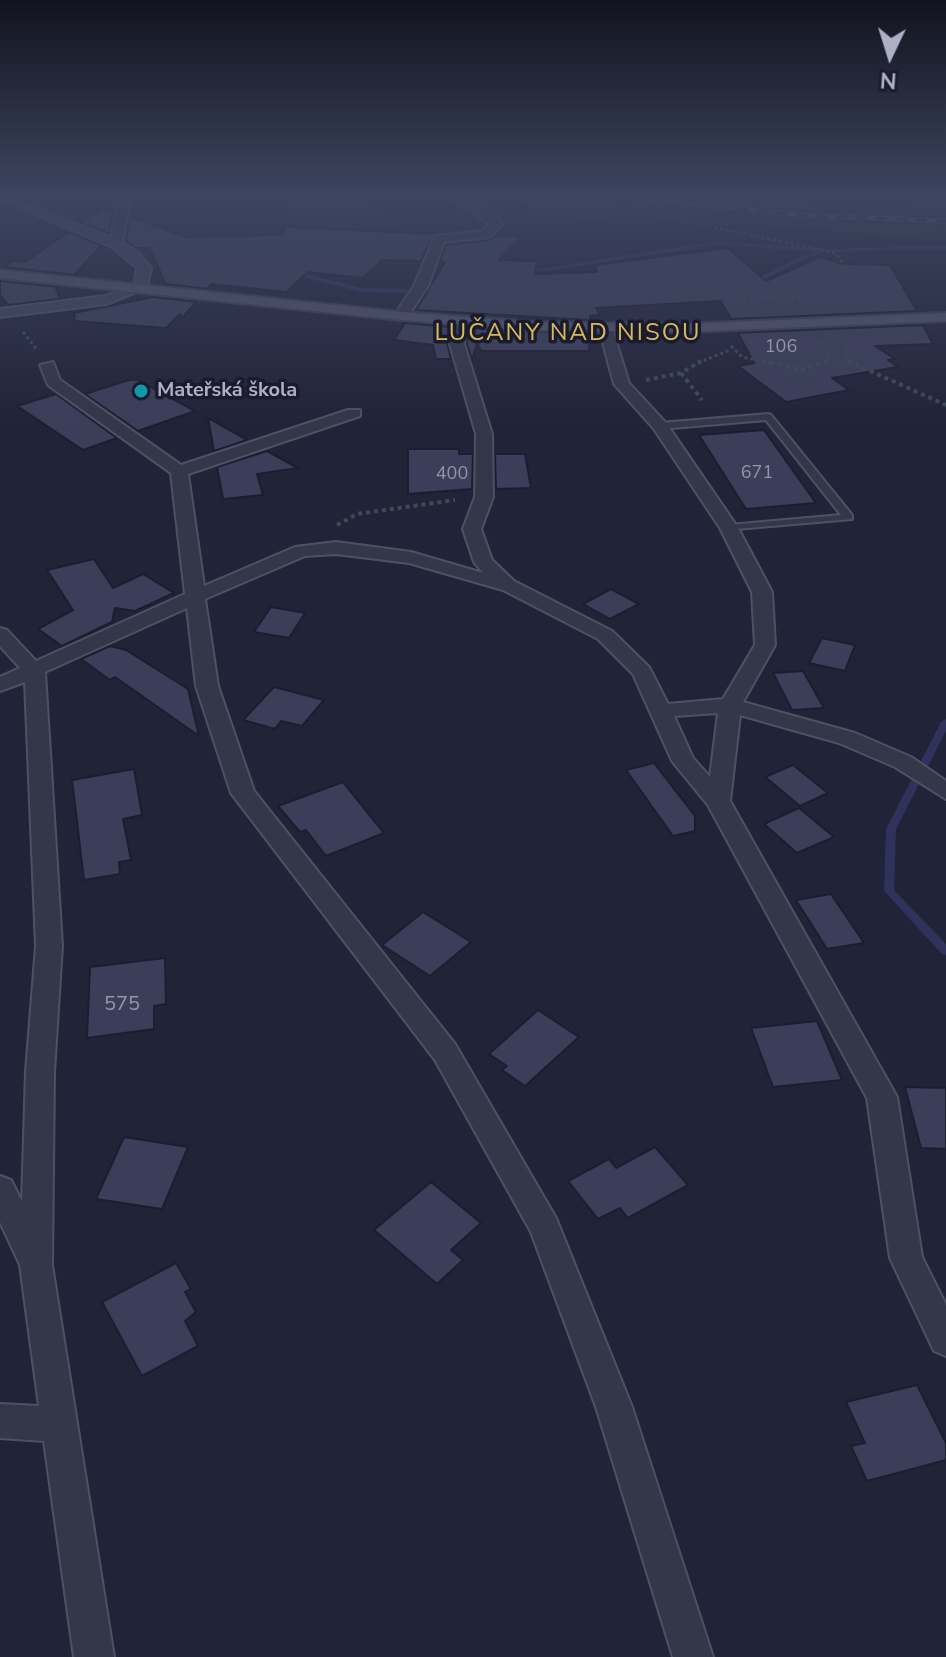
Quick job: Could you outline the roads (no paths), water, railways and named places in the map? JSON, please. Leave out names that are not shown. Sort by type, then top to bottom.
[{"type":"main road","points":[[0,274],[401,316],[606,328],[722,327],[946,317]]},
{"type":"street","points":[[0,313],[107,300],[140,288],[143,271]]},
{"type":"street","points":[[401,316],[421,286],[427,271]]},
{"type":"street","points":[[460,321],[457,344],[484,434],[484,497],[472,529],[483,562],[510,586]]},
{"type":"street","points":[[606,328],[622,384],[660,426],[729,528],[762,592],[765,645],[730,705],[718,801]]},
{"type":"street","points":[[48,365],[53,382],[179,471],[207,686],[243,793],[445,1052],[545,1228],[614,1407],[693,1657]]},
{"type":"street","points":[[179,471],[354,413]]},
{"type":"street","points":[[0,685],[302,551],[336,548],[411,558],[510,586],[605,635],[642,671],[683,761],[718,801],[882,1097],[906,1258],[946,1340]]},
{"type":"street","points":[[0,634],[35,672],[49,946],[40,1072],[36,1265],[94,1657]]},
{"type":"street","points":[[660,711],[730,705],[847,738],[903,762],[946,792]]},
{"type":"street","points":[[0,1189],[36,1265]]},
{"type":"street","points":[[0,1421],[60,1425]]},
{"type":"lane","points":[[660,426],[768,417],[848,517],[729,528]]},
{"type":"waterway","points":[[524,272],[529,271]]},
{"type":"waterway","points":[[753,283],[776,271]]},
{"type":"waterway","points":[[294,273],[362,290],[405,291]]},
{"type":"waterway","points":[[946,722],[891,829],[889,891],[946,951]]},
{"type":"place","name":"Mateřská škola","points":[[141,391]]},
{"type":"district","name":"LUČANY NAD NISOU","points":[[568,334]]}]
